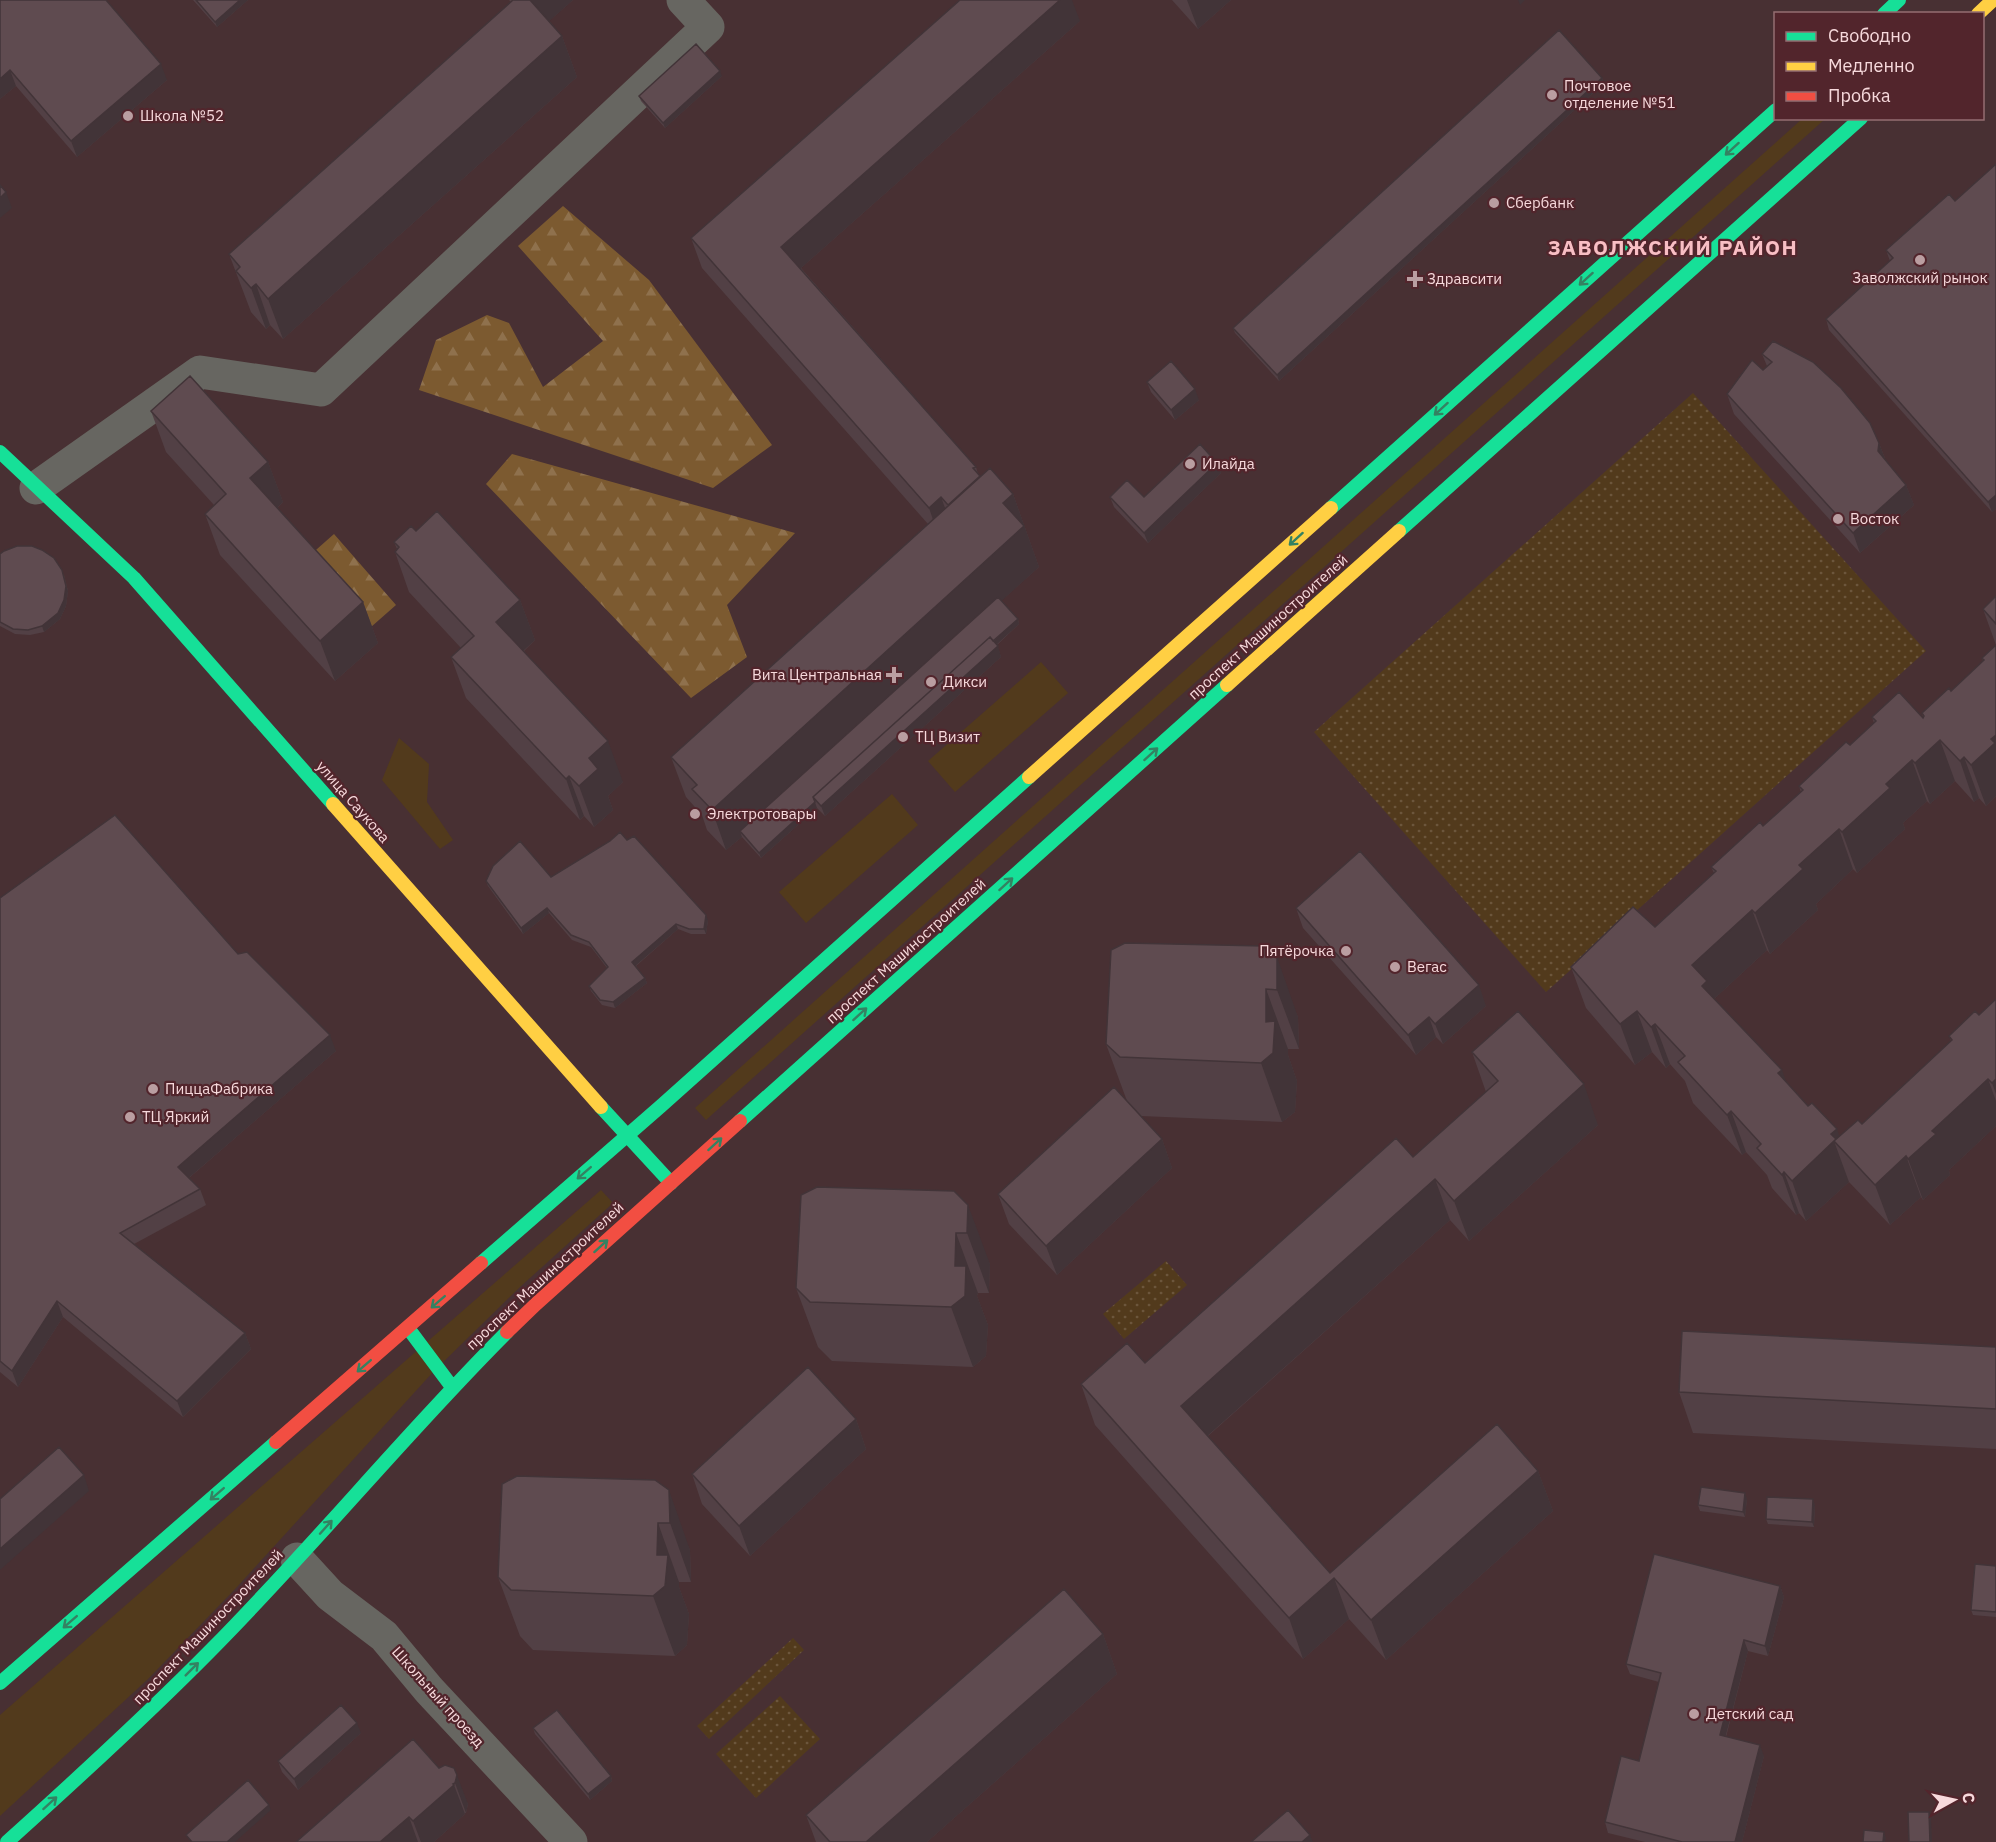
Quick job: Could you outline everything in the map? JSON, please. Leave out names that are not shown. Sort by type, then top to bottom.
[{"type":"main road","points":[[1886,12],[1899,0]]},
{"type":"main road","points":[[1980,12],[1993,0]]},
{"type":"main road","points":[[0,1683],[628,1135],[1774,112]]},
{"type":"main road","name":"проспект Машиностроителей","points":[[7,1842],[116,1744],[165,1696],[297,1559],[452,1387],[544,1297],[1859,120]]},
{"type":"main road","name":"улица Саукова","points":[[0,453],[134,578],[557,1058],[671,1183]]},
{"type":"main road","points":[[408,1328],[452,1387]]},
{"type":"street","points":[[36,488],[200,372],[321,390],[708,27],[683,0]]},
{"type":"street","name":"Школьный проезд","points":[[297,1559],[330,1595],[384,1636],[429,1690],[571,1842]]},
{"type":"shaded area","points":[[1801,120],[1824,120],[706,1120],[695,1108]]},
{"type":"shaded area","points":[[1693,393],[1926,651],[1546,992],[1314,732]]},
{"type":"shaded area","points":[[1041,662],[1068,693],[955,792],[928,761]]},
{"type":"shaded area","points":[[399,738],[429,764],[427,802],[453,840],[440,849],[382,780]]},
{"type":"shaded area","points":[[892,794],[918,825],[806,923],[779,892]]},
{"type":"shaded area","points":[[601,1190],[613,1203],[520,1287],[434,1371],[236,1588],[148,1679],[0,1816],[0,1715]]},
{"type":"shaded area","points":[[1166,1261],[1187,1285],[1124,1339],[1103,1314]]},
{"type":"shaded area","points":[[793,1638],[804,1650],[709,1739],[697,1726]]},
{"type":"shaded area","points":[[780,1696],[820,1739],[756,1798],[716,1754]]},
{"type":"green space","points":[[563,206],[649,280],[772,445],[713,488],[419,390],[436,340],[487,315],[509,323],[543,387],[603,341],[518,246]]},
{"type":"green space","points":[[512,454],[795,533],[727,605],[747,657],[691,698],[486,484]]},
{"type":"green space","points":[[334,534],[396,605],[371,627],[308,557]]},
{"type":"building","points":[[0,0],[106,0],[161,64],[71,141],[10,70],[0,79]]},
{"type":"building","points":[[196,0],[240,0],[215,22]]},
{"type":"building","points":[[513,0],[530,0],[562,36],[268,299],[256,284],[251,288],[236,271],[240,267],[229,254]]},
{"type":"building","points":[[960,0],[1060,0],[781,247],[976,467],[973,468],[980,476],[948,505],[941,497],[929,508],[691,238]]},
{"type":"building","points":[[1559,30],[1602,78],[1277,375],[1233,328]]},
{"type":"building","points":[[696,44],[720,71],[663,123],[639,96]]},
{"type":"building","name":"Заволжский рынок","points":[[1996,164],[1996,495],[1988,502],[1826,319],[1893,258],[1886,250],[1949,194],[1955,201]]},
{"type":"building","points":[[0,185],[6,192],[0,198]]},
{"type":"building","points":[[1773,341],[1813,362],[1841,388],[1870,423],[1879,443],[1878,451],[1906,485],[1853,533],[1727,394],[1752,360],[1763,370],[1772,362],[1762,354]]},
{"type":"building","points":[[1171,361],[1195,389],[1171,410],[1147,382]]},
{"type":"building","points":[[190,376],[268,462],[250,478],[363,602],[320,641],[205,514],[226,494],[151,411]]},
{"type":"building","points":[[1200,444],[1217,463],[1144,533],[1110,497],[1127,480],[1144,497]]},
{"type":"building","points":[[990,468],[1013,494],[1003,503],[1024,526],[712,810],[692,789],[697,785],[671,757]]},
{"type":"building","points":[[437,511],[520,600],[496,622],[608,741],[589,758],[598,769],[579,786],[569,776],[566,779],[451,657],[474,636],[395,552],[399,547],[394,542],[411,526],[416,531]]},
{"type":"building","points":[[17,546],[32,546],[54,558],[62,570],[66,586],[64,600],[58,613],[42,626],[28,630],[13,629],[0,622],[0,554]]},
{"type":"building","points":[[1996,596],[1996,624],[1983,609]]},
{"type":"building","points":[[998,597],[1018,619],[993,641],[990,637],[813,797],[815,802],[759,853],[740,831]]},
{"type":"building","points":[[990,637],[998,646],[821,806],[813,797]]},
{"type":"building","points":[[1996,645],[1996,735],[1991,739],[1995,743],[1971,765],[1964,757],[1960,761],[1940,740],[1915,763],[1912,760],[1886,784],[1890,788],[1842,832],[1839,829],[1799,865],[1803,869],[1755,913],[1752,910],[1692,965],[1707,981],[1702,986],[1782,1070],[1778,1073],[1808,1106],[1812,1103],[1837,1129],[1831,1134],[1836,1139],[1792,1181],[1784,1172],[1782,1175],[1757,1148],[1761,1144],[1731,1111],[1727,1115],[1678,1062],[1685,1056],[1655,1024],[1651,1027],[1637,1011],[1620,1024],[1571,967],[1633,907],[1655,927],[1716,871],[1711,867],[1760,822],[1763,826],[1803,790],[1799,786],[1846,742],[1850,745],[1876,721],[1872,717],[1899,692],[1923,718],[1922,713],[1949,688],[1951,691],[1984,660],[1982,658]]},
{"type":"building","name":"ТЦ Яркий","points":[[115,815],[238,954],[247,952],[330,1035],[178,1167],[200,1189],[120,1233],[245,1333],[177,1401],[57,1301],[12,1371],[0,1361],[0,898]]},
{"type":"building","points":[[620,832],[627,840],[634,836],[706,915],[704,929],[689,929],[676,924],[632,962],[645,978],[613,1002],[600,1000],[589,986],[608,967],[589,942],[571,935],[547,908],[521,928],[486,881],[493,866],[520,841],[551,877],[610,841]]},
{"type":"building","name":"Вегас","points":[[1360,851],[1479,985],[1435,1024],[1429,1017],[1408,1035],[1296,908]]},
{"type":"building","points":[[1125,943],[1264,946],[1277,957],[1277,990],[1266,989],[1266,1022],[1275,1021],[1273,1053],[1261,1063],[1120,1057],[1106,1044],[1111,950]]},
{"type":"building","points":[[1996,999],[1996,1079],[1992,1083],[1988,1079],[1932,1131],[1936,1134],[1908,1159],[1906,1156],[1875,1185],[1834,1141],[1858,1120],[1862,1124],[1952,1040],[1949,1036],[1975,1011],[1979,1015]]},
{"type":"building","points":[[1518,1011],[1584,1084],[1454,1201],[1435,1179],[1181,1406],[1330,1573],[1497,1424],[1538,1471],[1371,1620],[1334,1578],[1289,1618],[1081,1384],[1127,1343],[1145,1363],[1396,1138],[1413,1157],[1498,1081],[1472,1052]]},
{"type":"building","points":[[1114,1087],[1162,1139],[1046,1246],[998,1194]]},
{"type":"building","points":[[817,1187],[954,1191],[968,1205],[967,1233],[956,1233],[955,1266],[966,1266],[965,1296],[951,1307],[810,1302],[796,1288],[801,1195]]},
{"type":"building","points":[[1682,1331],[1996,1347],[1996,1409],[1679,1392]]},
{"type":"building","points":[[808,1367],[856,1419],[739,1526],[692,1474]]},
{"type":"building","points":[[59,1447],[84,1475],[0,1549],[0,1499]]},
{"type":"building","points":[[517,1476],[655,1480],[669,1490],[670,1523],[658,1523],[657,1555],[668,1555],[665,1586],[653,1596],[511,1590],[498,1577],[502,1484]]},
{"type":"building","points":[[1701,1487],[1745,1493],[1743,1512],[1698,1505]]},
{"type":"building","points":[[1767,1497],[1813,1499],[1812,1522],[1766,1519]]},
{"type":"building","name":"Детский сад","points":[[1654,1554],[1780,1586],[1765,1646],[1744,1640],[1720,1735],[1760,1745],[1735,1842],[1682,1842],[1605,1822],[1621,1756],[1639,1761],[1661,1673],[1626,1664]]},
{"type":"building","points":[[1975,1564],[1996,1566],[1996,1612],[1971,1610]]},
{"type":"building","points":[[1064,1589],[1103,1634],[866,1842],[830,1842],[806,1815]]},
{"type":"building","points":[[341,1705],[357,1723],[294,1779],[278,1761]]},
{"type":"building","points":[[557,1710],[611,1776],[588,1794],[533,1728]]},
{"type":"building","points":[[413,1739],[439,1768],[445,1765],[454,1768],[457,1775],[454,1785],[413,1821],[409,1817],[380,1842],[296,1842]]},
{"type":"building","points":[[248,1780],[269,1805],[227,1842],[192,1842],[186,1835]]},
{"type":"building","points":[[1288,1810],[1310,1835],[1302,1842],[1251,1842]]},
{"type":"building","points":[[1908,1812],[1929,1812],[1930,1842],[1909,1842]]},
{"type":"building","points":[[1864,1830],[1884,1832],[1883,1842],[1863,1842]]},
{"type":"traffic: fast","points":[[1886,12],[1899,0]]},
{"type":"traffic: fast","points":[[1331,508],[1774,112]]},
{"type":"traffic: fast","points":[[1399,531],[1859,120]]},
{"type":"traffic: fast","points":[[0,452],[134,578],[333,804]]},
{"type":"traffic: fast","points":[[740,1121],[1227,685]]},
{"type":"traffic: fast","points":[[481,1263],[661,1106],[1029,777]]},
{"type":"traffic: fast","points":[[601,1107],[671,1183]]},
{"type":"traffic: fast","points":[[408,1328],[452,1387]]},
{"type":"traffic: fast","points":[[7,1842],[162,1699],[212,1649],[507,1332]]},
{"type":"traffic: fast","points":[[0,1683],[276,1442]]},
{"type":"traffic: slow","points":[[1980,12],[1993,0]]},
{"type":"traffic: slow","points":[[1029,777],[1331,508]]},
{"type":"traffic: slow","points":[[1227,685],[1399,531]]},
{"type":"traffic: slow","points":[[333,804],[601,1107]]},
{"type":"traffic: jam","points":[[507,1332],[740,1121]]},
{"type":"traffic: jam","points":[[276,1442],[481,1263]]},
{"type":"place","name":"Почтовое отделение №51","points":[[1552,95]]},
{"type":"place","name":"Школа №52","points":[[128,116]]},
{"type":"place","name":"Сбербанк","points":[[1494,203]]},
{"type":"place","name":"Заволжский рынок","points":[[1920,260]]},
{"type":"place","name":"Здравсити","points":[[1415,279]]},
{"type":"place","name":"Илайда","points":[[1190,464]]},
{"type":"place","name":"Восток","points":[[1838,519]]},
{"type":"place","name":"Вита Центральная","points":[[894,675]]},
{"type":"place","name":"Дикси","points":[[931,682]]},
{"type":"place","name":"ТЦ Визит","points":[[903,737]]},
{"type":"place","name":"Электротовары","points":[[695,814]]},
{"type":"place","name":"Пятёрочка","points":[[1346,951]]},
{"type":"place","name":"Вегас","points":[[1395,967]]},
{"type":"place","name":"ПиццаФабрика","points":[[153,1089]]},
{"type":"place","name":"ТЦ Яркий","points":[[130,1117]]},
{"type":"place","name":"Детский сад","points":[[1694,1714]]},
{"type":"district","name":"ЗАВОЛЖСКИЙ РАЙОН","points":[[1673,248]]}]
